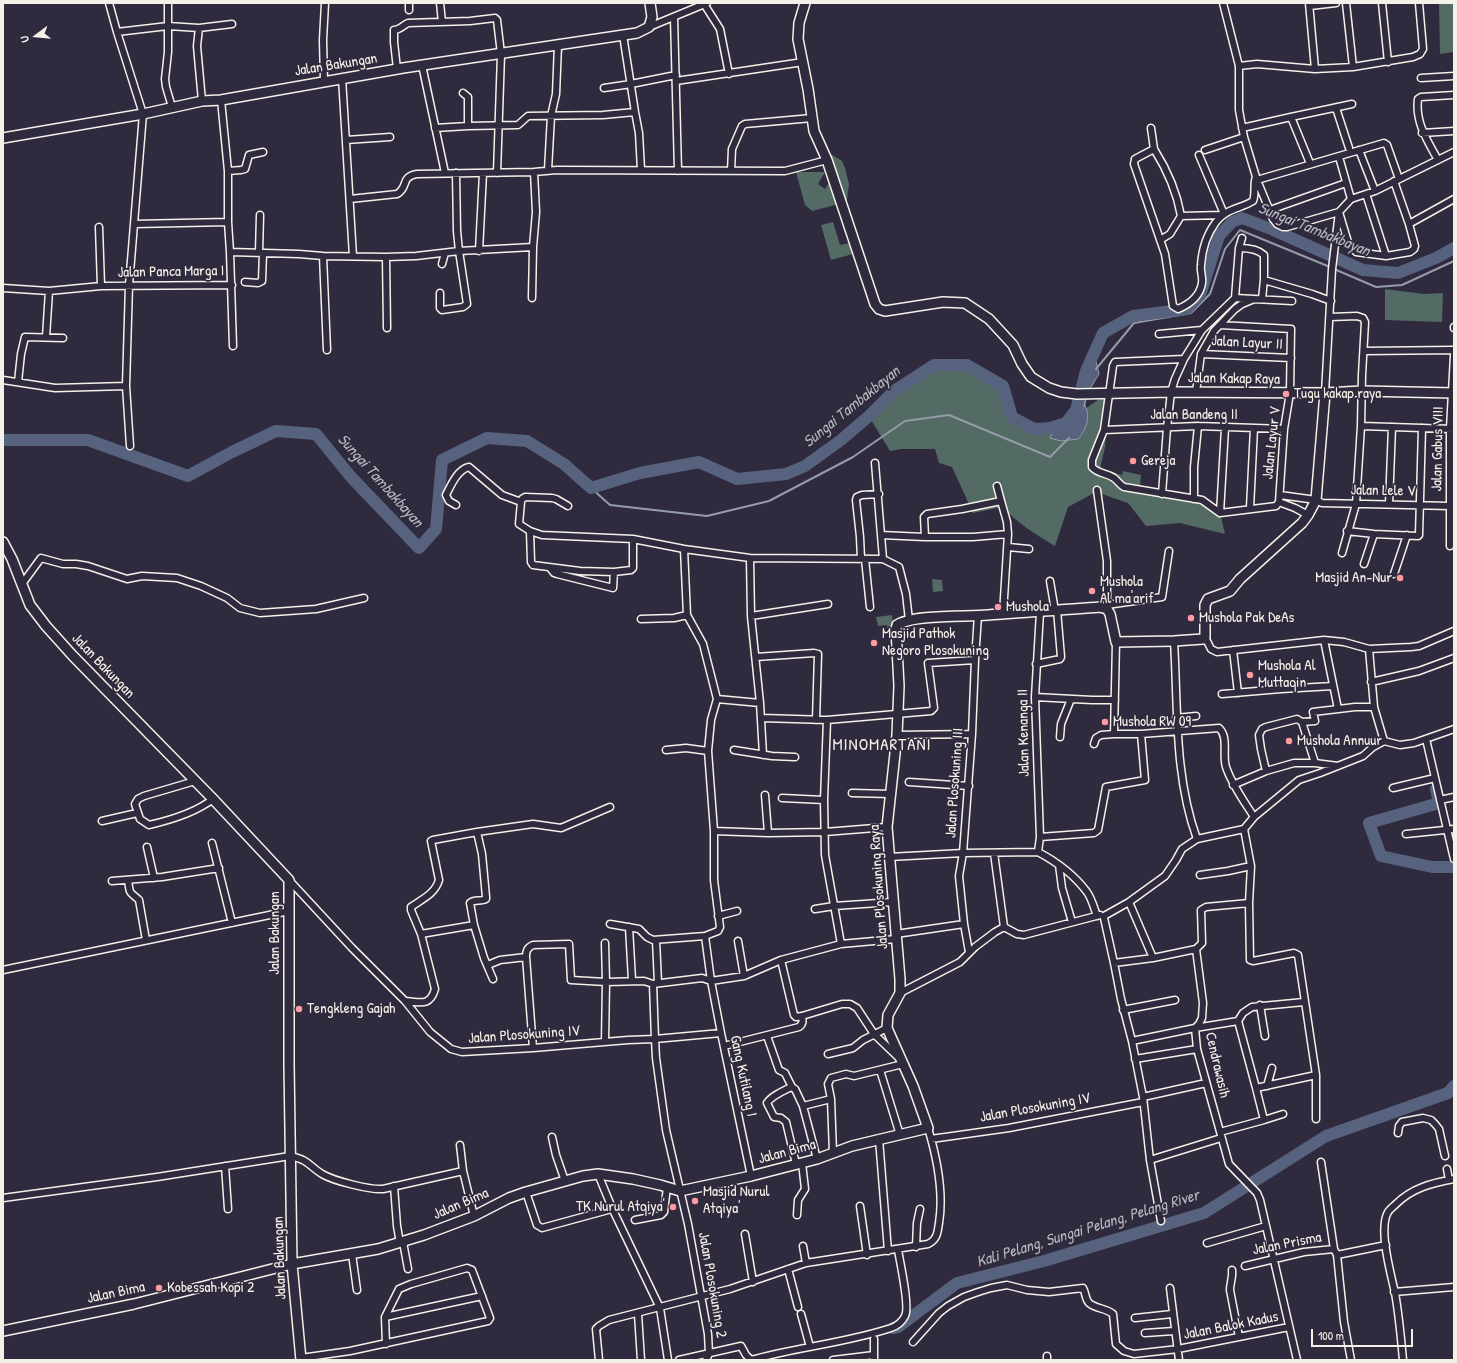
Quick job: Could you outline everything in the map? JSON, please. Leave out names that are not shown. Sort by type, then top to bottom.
[{"type":"street","points":[[109,3],[116,32],[144,114],[129,285],[126,386],[130,446]]},
{"type":"street","points":[[168,3],[168,52],[165,79],[172,107]]},
{"type":"street","points":[[324,81],[323,40],[325,3]]},
{"type":"street","points":[[408,3],[409,10]]},
{"type":"street","points":[[440,3],[442,22]]},
{"type":"street","points":[[649,26],[652,17],[650,3]]},
{"type":"street","points":[[350,199],[397,194],[402,191],[405,180],[409,176],[417,174],[534,172],[548,170],[785,171],[827,160],[814,131],[798,39],[799,23],[805,3]]},
{"type":"street","points":[[1223,3],[1239,66],[1239,110],[1244,137],[1256,178],[1275,222],[1284,227],[1339,212],[1351,199],[1375,190],[1454,152]]},
{"type":"street","points":[[1315,69],[1309,4],[1336,3]]},
{"type":"street","points":[[1346,3],[1353,67]]},
{"type":"street","points":[[1382,3],[1388,62]]},
{"type":"street","points":[[1239,66],[1257,64],[1315,69],[1353,67],[1413,57],[1420,54],[1423,50],[1419,3]]},
{"type":"street","points":[[649,26],[706,4],[720,29],[728,74]]},
{"type":"street","points":[[674,17],[678,171]]},
{"type":"street","points":[[397,69],[394,30],[398,30],[408,23],[470,21],[496,18],[498,23],[500,54],[497,173]]},
{"type":"street","points":[[116,32],[168,26],[199,28],[232,24]]},
{"type":"street","name":"Jalan Bakungan","points":[[3,138],[342,78],[637,33],[649,26]]},
{"type":"street","points":[[199,28],[197,46],[202,102]]},
{"type":"street","points":[[623,35],[639,133],[641,170]]},
{"type":"street","points":[[548,170],[551,116],[556,94],[558,44]]},
{"type":"street","points":[[604,88],[676,78],[728,74],[803,62]]},
{"type":"street","points":[[422,65],[445,173]]},
{"type":"street","points":[[1421,78],[1454,76]]},
{"type":"street","points":[[342,78],[353,256]]},
{"type":"street","points":[[462,93],[468,97],[468,126]]},
{"type":"street","points":[[1438,160],[1422,132],[1417,102],[1419,97],[1454,95]]},
{"type":"street","points":[[221,100],[228,171],[228,222],[230,252]]},
{"type":"street","points":[[1242,128],[1352,104]]},
{"type":"street","points":[[1336,108],[1349,148]]},
{"type":"street","points":[[435,128],[518,125],[528,116],[635,112]]},
{"type":"street","points":[[1291,117],[1309,161]]},
{"type":"street","points":[[731,171],[732,149],[742,126],[745,124],[812,118]]},
{"type":"street","points":[[1151,128],[1154,149],[1165,168],[1178,202],[1181,216],[1170,234],[1160,240]]},
{"type":"street","points":[[1422,132],[1454,131]]},
{"type":"street","points":[[346,140],[390,137]]},
{"type":"street","points":[[1205,150],[1244,137]]},
{"type":"street","points":[[1256,178],[1339,157],[1386,143],[1415,246],[1414,249],[1410,252],[1386,256],[1356,252],[1348,242],[1339,212]]},
{"type":"street","points":[[1154,149],[1135,159],[1134,164],[1168,262],[1169,284],[1174,306],[1178,309],[1188,305],[1197,295],[1202,283],[1201,267],[1203,251],[1211,230],[1223,214]]},
{"type":"street","points":[[1359,150],[1375,190]]},
{"type":"street","points":[[228,171],[245,169],[249,155],[263,152]]},
{"type":"street","points":[[1199,154],[1223,214]]},
{"type":"street","points":[[1339,157],[1351,199]]},
{"type":"street","name":"Jalan Kakap Raya","points":[[827,160],[875,304],[879,309],[885,311],[943,302],[964,303],[989,319],[1013,345],[1022,364],[1031,377],[1049,388],[1061,392],[1077,394],[1171,392],[1453,392]]},
{"type":"street","points":[[532,298],[533,247],[536,212],[534,172]]},
{"type":"street","points":[[440,293],[440,308],[442,310],[463,307],[466,305],[458,251],[456,173]]},
{"type":"street","points":[[479,250],[483,173]]},
{"type":"street","points":[[1181,216],[1223,214],[1253,201],[1255,195],[1254,184],[1256,178]]},
{"type":"street","points":[[1270,210],[1346,183]]},
{"type":"street","points":[[1366,194],[1386,256]]},
{"type":"street","points":[[1409,224],[1454,199]]},
{"type":"street","points":[[1339,212],[1332,269],[1325,393],[1316,500],[1302,523],[1240,579],[1230,591],[1208,599],[1205,605],[1206,637],[1214,651],[1324,640],[1344,642],[1369,649],[1419,646],[1454,631]]},
{"type":"street","points":[[244,282],[258,283],[262,281],[260,215]]},
{"type":"street","points":[[134,224],[228,222]]},
{"type":"street","points":[[100,227],[101,286]]},
{"type":"street","points":[[1162,494],[1171,392],[1175,379],[1184,359],[1202,330],[1235,298],[1239,248],[1242,238]]},
{"type":"street","name":"Jalan Panca Marga I","points":[[3,288],[49,292],[101,286],[232,285],[230,252],[386,257],[533,247]]},
{"type":"street","points":[[1239,248],[1248,248],[1261,252],[1264,255],[1262,299]]},
{"type":"street","points":[[442,264],[445,253]]},
{"type":"street","points":[[323,256],[327,350]]},
{"type":"street","points":[[386,257],[387,328]]},
{"type":"street","points":[[1264,280],[1331,301]]},
{"type":"street","points":[[232,285],[233,346]]},
{"type":"street","points":[[46,337],[49,292]]},
{"type":"street","points":[[1235,298],[1292,301]]},
{"type":"street","points":[[1196,392],[1201,354],[1214,331],[1235,309],[1254,298]]},
{"type":"street","points":[[1330,317],[1357,316],[1363,318],[1365,322],[1356,504],[1347,531],[1342,553]]},
{"type":"street","name":"Jalan Layur V","points":[[1220,325],[1291,329],[1292,358],[1290,393],[1284,429],[1280,498]]},
{"type":"street","points":[[1159,334],[1202,330]]},
{"type":"street","points":[[18,382],[21,354],[25,337],[63,338]]},
{"type":"street","points":[[1364,351],[1454,350]]},
{"type":"street","name":"Jalan Layur II","points":[[1201,354],[1292,358]]},
{"type":"street","name":"Jalan Gabus VIII","points":[[1450,546],[1454,355]]},
{"type":"street","points":[[1184,359],[1115,362],[1113,366],[1104,430],[1091,465],[1094,469],[1114,478],[1121,486],[1202,500],[1220,513],[1250,508],[1276,506],[1280,498],[1308,515]]},
{"type":"street","points":[[3,380],[33,386],[55,388],[126,386]]},
{"type":"street","points":[[1194,499],[1194,467],[1198,426]]},
{"type":"street","name":"Jalan Bandeng II","points":[[1104,430],[1198,426],[1284,429]]},
{"type":"street","points":[[1361,426],[1452,429]]},
{"type":"street","points":[[1389,504],[1392,427]]},
{"type":"street","points":[[1220,513],[1225,428]]},
{"type":"street","points":[[1250,508],[1254,428]]},
{"type":"street","points":[[1347,531],[1374,534],[1419,535],[1422,428]]},
{"type":"street","points":[[875,463],[882,535],[882,559]]},
{"type":"street","points":[[456,505],[449,501],[446,495],[452,482],[463,469],[469,467],[502,495],[521,502]]},
{"type":"street","points":[[997,486],[1007,522],[1008,534],[1003,614]]},
{"type":"street","points":[[1097,490],[1107,561],[1107,607],[1116,642],[1114,734]]},
{"type":"street","points":[[870,607],[856,500],[857,497],[862,495],[879,494]]},
{"type":"street","points":[[568,506],[552,498],[525,497],[522,498],[518,522],[530,531],[542,534],[633,539],[750,558],[882,559],[899,567],[906,594],[909,620],[1107,607],[1162,597],[1169,550]]},
{"type":"street","name":"Jalan Lele V","points":[[1280,498],[1316,500],[1322,503],[1450,506]]},
{"type":"street","points":[[925,537],[924,517],[927,514],[1001,501]]},
{"type":"street","points":[[530,531],[531,562],[533,565],[580,571],[630,571],[633,568],[633,539]]},
{"type":"street","points":[[882,535],[973,537],[1008,534]]},
{"type":"street","points":[[1364,564],[1374,534]]},
{"type":"street","points":[[1394,574],[1407,535]]},
{"type":"street","name":"Jalan Bakungan","points":[[3,542],[12,559],[30,605],[46,626],[73,656],[213,798],[289,880],[292,1264],[301,1359]]},
{"type":"street","points":[[1008,546],[1029,549]]},
{"type":"street","points":[[610,924],[639,930],[650,939],[656,940],[705,936],[718,931],[720,927],[714,880],[714,831],[708,751],[711,720],[717,699],[703,644],[687,614],[684,548]]},
{"type":"street","points":[[22,584],[41,558],[63,564],[88,566],[127,579],[142,576],[177,578],[201,586],[227,598],[240,608],[260,613],[316,609],[364,598]]},
{"type":"street","points":[[750,558],[751,616],[762,718],[764,755]]},
{"type":"street","points":[[550,568],[556,574],[613,588],[614,572]]},
{"type":"street","points":[[1036,664],[1060,659],[1062,657],[1056,610],[1050,581]]},
{"type":"street","points":[[751,616],[828,604]]},
{"type":"street","name":"Jalan Kenanga II","points":[[1038,852],[1040,837],[1035,698],[1040,612]]},
{"type":"street","points":[[641,619],[674,618],[687,614]]},
{"type":"street","name":"Jalan Plosokuning III","points":[[970,952],[964,924],[959,876],[963,853],[969,786],[978,615]]},
{"type":"street","name":"Jalan Plosokuning Raya","points":[[900,993],[887,827],[898,714],[899,686],[896,629],[897,625],[909,620]]},
{"type":"street","points":[[1116,642],[1200,640],[1206,637]]},
{"type":"street","points":[[1324,640],[1338,709]]},
{"type":"street","points":[[1174,641],[1176,718],[1182,782],[1187,807],[1197,839]]},
{"type":"street","points":[[1369,649],[1374,707],[1384,741]]},
{"type":"street","points":[[1233,650],[1238,693]]},
{"type":"street","points":[[756,657],[818,654],[816,720]]},
{"type":"street","points":[[1372,682],[1419,671],[1454,658]]},
{"type":"street","points":[[762,718],[827,720],[933,710],[928,663],[975,660]]},
{"type":"street","points":[[1222,694],[1333,686]]},
{"type":"street","points":[[1035,698],[1115,700]]},
{"type":"street","points":[[717,699],[760,703]]},
{"type":"street","points":[[1060,737],[1061,724],[1071,699]]},
{"type":"street","points":[[1266,771],[1259,739],[1259,734],[1262,729],[1297,719],[1302,722],[1316,721],[1313,712],[1324,712],[1355,707],[1374,707]]},
{"type":"street","points":[[1176,718],[1196,716]]},
{"type":"street","points":[[827,720],[824,800],[825,855],[841,944]]},
{"type":"street","points":[[1302,722],[1314,763]]},
{"type":"street","points":[[1094,744],[1098,736],[1178,732],[1217,727],[1221,730],[1225,739],[1226,766],[1233,785],[1254,817]]},
{"type":"street","points":[[1004,927],[1017,934],[1024,935],[1106,914],[1129,902],[1165,876],[1182,849],[1197,839],[1244,829],[1254,817],[1299,780],[1363,756],[1373,747],[1384,741],[1400,745],[1414,743],[1454,729]]},
{"type":"street","points":[[897,735],[972,734]]},
{"type":"street","points":[[1040,837],[1094,833],[1098,830],[1106,787],[1145,780],[1141,734]]},
{"type":"street","points":[[1426,739],[1454,859]]},
{"type":"street","points":[[666,750],[686,748],[708,751]]},
{"type":"street","points":[[734,750],[764,755],[795,757]]},
{"type":"street","points":[[1233,785],[1266,771],[1294,763],[1314,763],[1338,766]]},
{"type":"street","points":[[1393,788],[1435,778]]},
{"type":"street","points":[[195,781],[138,799],[135,804],[141,821],[149,825],[169,820],[186,814],[213,798]]},
{"type":"street","points":[[909,782],[969,786]]},
{"type":"street","points":[[852,793],[891,794]]},
{"type":"street","points":[[765,795],[768,833]]},
{"type":"street","points":[[1440,800],[1454,797]]},
{"type":"street","points":[[782,798],[824,800]]},
{"type":"street","points":[[405,1001],[429,1001],[432,997],[434,989],[421,934],[410,908],[430,894],[437,886],[438,880],[431,841],[477,832],[533,824],[561,828],[610,807]]},
{"type":"street","points":[[102,821],[138,814]]},
{"type":"street","points":[[714,831],[768,833],[825,832],[887,827]]},
{"type":"street","points":[[1244,829],[1251,866],[1249,903],[1250,960],[1253,961],[1297,954],[1316,1075],[1316,1119]]},
{"type":"street","points":[[1406,834],[1454,829]]},
{"type":"street","points":[[477,832],[482,854],[486,899],[472,901],[470,903],[474,925],[484,958],[493,979]]},
{"type":"street","points":[[212,843],[232,923]]},
{"type":"street","points":[[147,847],[154,878]]},
{"type":"street","points":[[889,857],[963,853],[1038,852],[1067,871],[1087,892],[1097,916]]},
{"type":"street","points":[[994,853],[1004,927]]},
{"type":"street","points":[[1059,865],[1062,888],[1072,922]]},
{"type":"street","points":[[1200,875],[1251,866]]},
{"type":"street","points":[[112,881],[154,878],[219,868]]},
{"type":"street","points":[[128,880],[129,892],[132,896],[139,900],[146,940]]},
{"type":"street","name":"Jalan Plosokuning IV","points":[[289,880],[405,1001],[430,1032],[451,1049],[462,1052],[533,1048],[721,1033]]},
{"type":"street","points":[[289,900],[302,894]]},
{"type":"street","points":[[815,909],[834,906],[893,902]]},
{"type":"street","points":[[1129,902],[1153,958]]},
{"type":"street","name":"Cendrawasih","points":[[1249,903],[1206,907],[1200,910],[1202,943],[1196,950],[1203,1003],[1202,1018],[1195,1028],[1197,1049],[1229,1164],[1257,1194],[1260,1200],[1266,1226]]},
{"type":"street","points":[[3,970],[289,911]]},
{"type":"street","points":[[718,916],[737,911]]},
{"type":"street","points":[[1106,914],[1104,918],[1123,1010],[1132,1041],[1143,1100],[1150,1160],[1161,1220]]},
{"type":"street","points":[[533,1048],[526,951],[533,945],[569,944],[571,980],[606,982],[632,980],[656,984],[702,978],[711,981],[744,976],[781,960],[841,944],[896,937],[964,924]]},
{"type":"street","points":[[421,934],[474,925]]},
{"type":"street","points":[[629,927],[632,980]]},
{"type":"street","points":[[599,1360],[596,1330],[599,1326],[609,1320],[702,1297],[753,1282],[806,1263],[916,1247],[928,1244],[936,1238],[940,1216],[941,1191],[931,1139],[918,1098],[887,1028],[888,1014],[900,993],[960,962],[995,932],[1004,927]]},
{"type":"street","name":"Gang Kutilang I","points":[[705,936],[711,981],[751,1176]]},
{"type":"street","points":[[656,940],[656,1058],[666,1130],[680,1191]]},
{"type":"street","points":[[738,941],[744,976]]},
{"type":"street","points":[[605,943],[605,1042]]},
{"type":"street","points":[[1114,963],[1196,950]]},
{"type":"street","points":[[488,965],[500,960],[526,958]]},
{"type":"street","points":[[781,960],[794,1015],[796,1017],[842,1004],[850,1004],[857,1008],[875,1034],[902,1063]]},
{"type":"street","points":[[1123,1010],[1175,1000]]},
{"type":"street","points":[[1264,1120],[1238,1021],[1243,1013],[1252,1006],[1304,1002]]},
{"type":"street","points":[[1260,1005],[1265,1036]]},
{"type":"street","points":[[724,1046],[799,1027],[802,1025],[802,1016]]},
{"type":"street","points":[[1132,1041],[1238,1021]]},
{"type":"street","points":[[828,1054],[853,1048],[863,1040],[887,1028]]},
{"type":"street","points":[[767,1036],[779,1070],[785,1073],[803,1106],[817,1159]]},
{"type":"street","points":[[1135,1059],[1197,1049]]},
{"type":"street","points":[[833,1153],[831,1099],[828,1084],[831,1078],[846,1074],[854,1076],[902,1063]]},
{"type":"street","points":[[1267,1086],[1272,1068]]},
{"type":"street","points":[[880,1070],[900,1135]]},
{"type":"street","points":[[1256,1088],[1316,1075]]},
{"type":"street","name":"Jalan Plosokuning IV","points":[[931,1139],[1009,1128],[1143,1100],[1206,1083]]},
{"type":"street","points":[[792,1087],[778,1094],[766,1103],[774,1117],[781,1118],[786,1122],[799,1164],[805,1189],[798,1200],[798,1215]]},
{"type":"street","points":[[803,1106],[831,1099]]},
{"type":"street","points":[[1150,1160],[1283,1114]]},
{"type":"street","points":[[1398,1133],[1399,1126],[1402,1122],[1423,1118],[1431,1120],[1439,1129],[1445,1156]]},
{"type":"street","name":"Jalan Bima","points":[[3,1331],[134,1304],[292,1264],[378,1249],[474,1216],[509,1198],[565,1181],[598,1174],[633,1179],[680,1191],[799,1164],[852,1146],[928,1128]]},
{"type":"street","points":[[552,1137],[556,1155],[565,1181]]},
{"type":"street","points":[[878,1139],[888,1251]]},
{"type":"street","points":[[460,1145],[463,1171],[474,1216]]},
{"type":"street","points":[[3,1198],[290,1156],[307,1161],[322,1174],[331,1178],[374,1189],[463,1171]]},
{"type":"street","points":[[1321,1162],[1344,1322],[1351,1360]]},
{"type":"street","points":[[226,1166],[228,1209]]},
{"type":"street","points":[[1403,1360],[1394,1292],[1389,1271],[1384,1227],[1388,1212],[1412,1191],[1437,1182],[1451,1179],[1447,1169]]},
{"type":"street","points":[[598,1174],[612,1208],[660,1308],[668,1360]]},
{"type":"street","points":[[394,1186],[397,1226],[408,1269]]},
{"type":"street","points":[[635,1220],[664,1212],[668,1187]]},
{"type":"street","name":"Jalan Plosokuning 2","points":[[680,1191],[702,1297],[708,1334],[708,1357]]},
{"type":"street","points":[[526,1192],[538,1227],[542,1228],[608,1210]]},
{"type":"street","points":[[860,1206],[867,1255]]},
{"type":"street","points":[[916,1247],[916,1223],[920,1209]]},
{"type":"street","points":[[1207,1243],[1266,1226],[1297,1360]]},
{"type":"street","points":[[745,1234],[753,1282]]},
{"type":"street","points":[[803,1246],[806,1263]]},
{"type":"street","name":"Jalan Prisma","points":[[1245,1266],[1304,1252],[1356,1251],[1386,1246]]},
{"type":"street","points":[[679,1360],[708,1357],[742,1346],[746,1355],[751,1360],[810,1348],[892,1328],[902,1321],[906,1314],[898,1250]]},
{"type":"street","points":[[352,1254],[357,1290]]},
{"type":"street","points":[[301,1359],[386,1344],[488,1321],[490,1318],[472,1270],[467,1268],[411,1284],[399,1289],[385,1317],[386,1344]]},
{"type":"street","points":[[788,1269],[798,1307]]},
{"type":"street","points":[[1232,1270],[1233,1276],[1230,1284],[1230,1290],[1239,1337]]},
{"type":"street","points":[[913,1342],[939,1313],[948,1306],[964,1297],[978,1292],[1008,1285],[1027,1290],[1048,1292],[1083,1288],[1090,1304],[1110,1311],[1113,1314],[1116,1344],[1134,1357]]},
{"type":"street","points":[[1394,1292],[1454,1287]]},
{"type":"street","points":[[1170,1288],[1174,1331],[1179,1360]]},
{"type":"street","points":[[385,1317],[482,1296]]},
{"type":"street","points":[[638,1314],[641,1360]]},
{"type":"street","points":[[801,1314],[810,1348]]},
{"type":"street","points":[[1135,1318],[1172,1314]]},
{"type":"street","name":"Jalan Balok Kadus","points":[[1134,1357],[1178,1350],[1289,1327]]},
{"type":"street","points":[[1145,1333],[1174,1331]]},
{"type":"street","points":[[832,1360],[874,1358],[874,1339]]},
{"type":"green space","points":[[1439,3],[1454,3],[1454,52],[1440,54]]},
{"type":"green space","points":[[829,153],[842,161],[845,168],[849,184],[846,208],[831,168]]},
{"type":"green space","points":[[796,172],[825,172],[818,184],[825,189],[832,177],[839,204],[812,211],[805,205]]},
{"type":"green space","points":[[833,222],[840,245],[850,243],[853,254],[831,260],[821,225]]},
{"type":"green space","points":[[1385,289],[1424,294],[1443,293],[1442,322],[1385,320]]},
{"type":"green space","points":[[970,368],[1001,387],[1010,419],[1036,433],[1068,427],[1081,412],[1109,392],[1105,447],[1100,469],[1122,475],[1123,471],[1141,475],[1140,487],[1203,499],[1220,513],[1225,534],[1180,523],[1146,526],[1128,503],[1096,492],[1068,507],[1055,546],[1027,528],[1002,507],[973,513],[952,467],[939,463],[935,449],[902,449],[890,451],[871,420],[896,395],[936,369]]},
{"type":"green space","points":[[932,579],[942,580],[943,591],[933,592]]},
{"type":"green space","points":[[892,615],[895,638],[889,639],[887,625],[878,626],[876,617]]},
{"type":"water","points":[[1091,358],[1096,361],[1099,374],[1088,392],[1086,371]]},
{"type":"water","points":[[1084,404],[1088,413],[1088,418],[1086,427],[1078,439],[1061,441],[1050,438],[1054,430],[1068,427],[1081,412]]},
{"type":"waterway","name":"Sungai Tambakbayan","points":[[3,440],[88,440],[188,476],[232,452],[276,431],[316,434],[351,477],[419,548],[436,529],[442,460],[487,438],[527,441],[564,464],[591,488],[640,473],[699,462],[737,479],[786,474],[805,466],[841,440],[869,416],[894,391],[934,365],[967,365],[1003,386],[1012,417],[1034,429],[1050,428],[1066,423],[1076,410],[1086,371],[1103,333],[1133,316],[1187,309],[1200,295],[1219,236],[1232,222],[1242,218],[1271,229],[1363,270],[1398,273],[1436,258],[1454,248]]},
{"type":"waterway","points":[[1096,369],[1134,323],[1191,313],[1210,294],[1225,249],[1240,230],[1330,267]]},
{"type":"waterway","points":[[1334,269],[1376,287],[1402,285],[1454,261]]},
{"type":"waterway","points":[[1084,406],[1086,397]]},
{"type":"waterway","points":[[591,488],[610,505],[707,516],[769,501],[853,457],[905,421],[949,415],[1050,457],[1069,438]]},
{"type":"waterway","name":"Kali Pelang, Sungai Pelang, Pelang River","points":[[1436,789],[1439,803],[1369,823],[1381,856],[1432,867],[1454,867]]},
{"type":"waterway","name":"Kali Pelang, Sungai Pelang, Pelang River","points":[[893,1328],[898,1327],[957,1283],[1044,1261],[1204,1213],[1326,1136],[1448,1093],[1454,1086]]},
{"type":"place","name":"Tugu kakap raya","points":[[1286,394]]},
{"type":"place","name":"Gereja","points":[[1133,461]]},
{"type":"place","name":"Masjid An-Nur","points":[[1400,578]]},
{"type":"place","name":"Mushola Al ma'arif","points":[[1092,591]]},
{"type":"place","name":"Mushola","points":[[998,607]]},
{"type":"place","name":"Mushola Pak DeAs","points":[[1191,618]]},
{"type":"place","name":"Masjid Pathok Negoro Plosokuning","points":[[874,643]]},
{"type":"place","name":"Mushola Al Muttaqin","points":[[1250,675]]},
{"type":"place","name":"Mushola RW 09","points":[[1105,722]]},
{"type":"place","name":"Mushola Annuur","points":[[1289,741]]},
{"type":"place","name":"Tengkleng Gajah","points":[[299,1009]]},
{"type":"place","name":"Masjid Nurul Atqiya'","points":[[695,1201]]},
{"type":"place","name":"TK Nurul Atqiya'","points":[[673,1207]]},
{"type":"place","name":"Kobessah Kopi 2","points":[[159,1288]]},
{"type":"district","name":"MINOMARTANI","points":[[882,745]]}]
